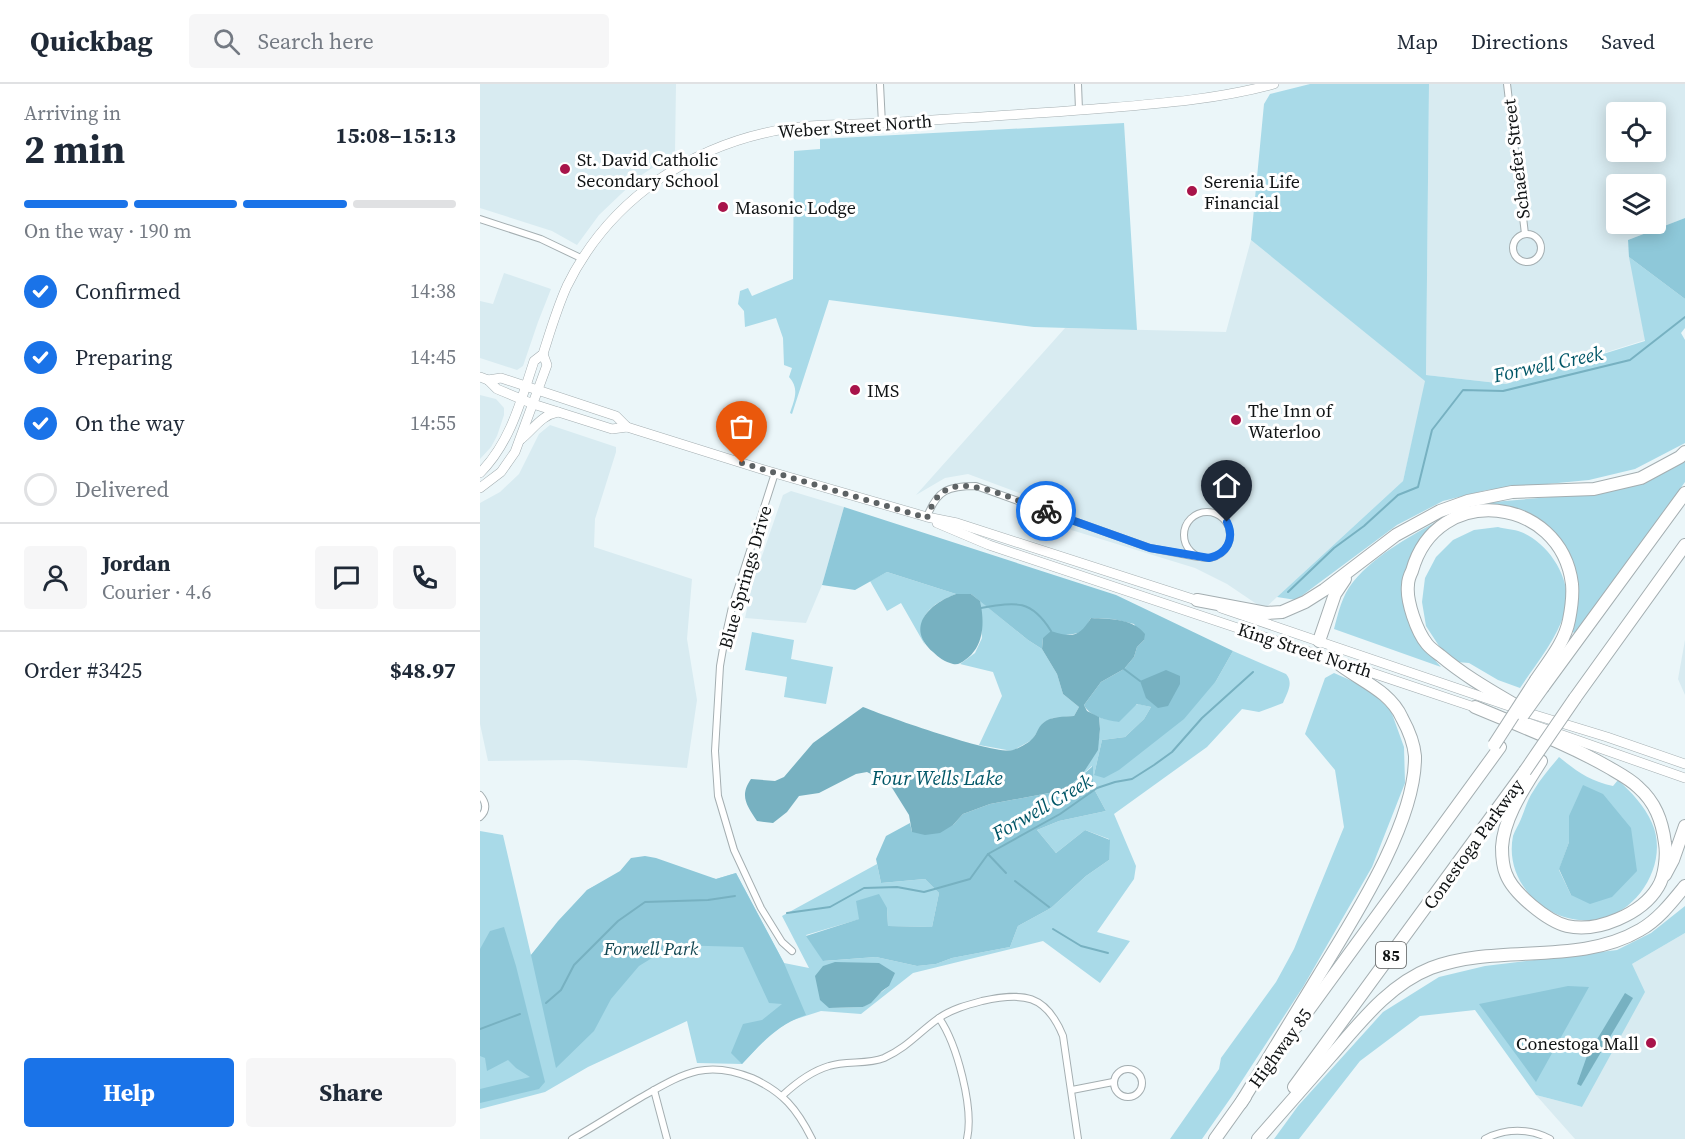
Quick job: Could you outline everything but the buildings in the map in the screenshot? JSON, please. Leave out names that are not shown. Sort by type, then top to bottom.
[{"type":"highway","points":[[1197,600],[1266,613],[1282,612],[1305,602],[1324,590],[1415,523],[1440,511],[1468,501],[1512,492],[1594,489],[1641,478],[1685,452]]},
{"type":"highway","name":"Conestoga Parkway","points":[[1320,994],[1479,776],[1540,683],[1685,493]]},
{"type":"highway","points":[[1529,713],[1460,672],[1427,644],[1412,613],[1408,585],[1415,561],[1429,538],[1447,521],[1476,510],[1509,511],[1541,527],[1562,552],[1572,584],[1569,622],[1540,683]]},
{"type":"highway","name":"Conestoga Parkway","points":[[1257,1139],[1526,771],[1575,698],[1685,545]]},
{"type":"highway","points":[[1319,641],[1335,594],[1345,579],[1365,558]]},
{"type":"highway","points":[[1241,1103],[1364,901],[1397,830],[1414,774],[1415,754],[1412,742],[1393,702],[1384,693],[1346,671],[1334,660]]},
{"type":"highway","points":[[1575,698],[1508,819],[1502,848],[1506,875],[1522,897],[1542,914],[1566,926],[1596,927],[1623,917],[1649,899],[1673,860],[1685,826]]},
{"type":"highway","points":[[1475,707],[1589,756],[1636,784],[1658,812],[1662,826],[1666,851],[1661,881]]},
{"type":"highway","points":[[1257,1139],[1377,1004],[1402,985],[1431,968],[1479,956],[1591,948],[1624,938],[1657,918],[1682,889],[1685,880]]},
{"type":"highway","name":"Highway 85","points":[[1241,1103],[1320,994]]},
{"type":"highway","name":"85","points":[[1215,1139],[1241,1103]]},
{"type":"main road","name":"Weber Street North","points":[[480,473],[502,446],[534,361],[543,354],[568,286],[583,259],[613,219],[635,197],[654,182],[699,154],[746,137],[792,128],[882,124],[1188,101],[1274,84]]},
{"type":"main road","name":"Weber Street North","points":[[480,488],[501,472],[515,452],[547,365],[543,354]]},
{"type":"main road","name":"King Street North","points":[[484,378],[501,378],[616,417],[627,427]]},
{"type":"main road","name":"King Street North","points":[[484,378],[497,389],[533,404],[612,429],[627,427],[927,518],[957,523],[1197,600],[1685,764]]},
{"type":"main road","points":[[520,440],[546,416],[558,412]]},
{"type":"main road","name":"King Street North","points":[[927,518],[989,545],[1590,744],[1685,778]]},
{"type":"street","points":[[880,84],[882,124]]},
{"type":"street","points":[[1077,84],[1078,110]]},
{"type":"street","name":"Schaefer Street","points":[[1508,84],[1525,234]]},
{"type":"street","points":[[480,219],[541,239],[583,259]]},
{"type":"street","name":"Schaefer Street","points":[[1525,234],[1534,236],[1541,246],[1538,258],[1529,262],[1520,260],[1513,248],[1517,239],[1525,234]]},
{"type":"street","name":"Blue Springs Drive","points":[[775,473],[732,607],[724,643],[720,666],[715,751],[718,796],[734,850],[761,908],[782,942],[792,951]]},
{"type":"street","points":[[927,518],[936,499],[946,490],[958,486],[976,486],[1150,548],[1198,557],[1209,558],[1225,550],[1231,535],[1227,522],[1214,513],[1199,513],[1187,524],[1185,531],[1187,546],[1198,557]]},
{"type":"street","points":[[480,795],[485,806],[480,817]]},
{"type":"street","points":[[783,1095],[798,1082],[829,1065],[881,1059],[915,1039],[939,1018],[957,1008],[1010,996],[1022,996],[1038,1001],[1057,1021],[1063,1036],[1078,1139]]},
{"type":"street","points":[[939,1018],[946,1029],[960,1066],[970,1127],[967,1139]]},
{"type":"street","points":[[1128,1069],[1137,1072],[1142,1081],[1137,1094],[1125,1097],[1116,1091],[1113,1082],[1118,1072],[1128,1069]]},
{"type":"street","points":[[572,1139],[674,1078],[691,1073],[723,1070],[737,1072],[783,1095],[799,1114],[812,1139]]},
{"type":"street","points":[[1072,1090],[1113,1082]]},
{"type":"street","points":[[654,1090],[667,1139]]},
{"type":"street","points":[[1485,1139],[1502,1132],[1519,1131],[1532,1132],[1550,1139]]},
{"type":"shaded area","name":"St. David Catholic Secondary School","points":[[480,84],[676,84],[675,153],[643,174],[621,194],[599,215],[577,245],[552,231],[480,208]]},
{"type":"shaded area","points":[[1429,84],[1685,84],[1685,218],[1666,225],[1666,174],[1606,174],[1606,234],[1644,234],[1628,240],[1645,340],[1506,384],[1426,375]]},
{"type":"shaded area","points":[[1251,240],[1426,381],[1403,481],[1264,609],[1227,584],[1195,568],[1068,529],[1076,514],[968,474],[945,478],[916,495],[1065,328],[1226,332]]},
{"type":"shaded area","points":[[504,273],[551,289],[523,366],[517,370],[480,358],[480,301],[493,304]]},
{"type":"shaded area","points":[[480,395],[496,399],[504,408],[504,415],[491,447],[480,459]]},
{"type":"shaded area","points":[[550,425],[616,447],[595,519],[594,547],[692,579],[687,639],[697,700],[687,768],[576,760],[488,761],[480,724],[480,503],[500,492],[519,474],[539,434]]},
{"type":"shaded area","points":[[791,491],[844,507],[822,585],[806,623],[745,618],[753,582],[783,495]]},
{"type":"shaded area","points":[[1685,640],[1685,695],[1678,679]]},
{"type":"shaded area","name":"Conestoga Mall","points":[[1685,933],[1685,1139],[1575,1139],[1536,1095],[1582,1107],[1632,964]]},
{"type":"green space","points":[[1310,84],[1429,84],[1426,375],[1506,384],[1645,341],[1629,257],[1685,299],[1685,328],[1681,333],[1685,340],[1685,443],[1635,469],[1589,480],[1487,490],[1443,501],[1397,525],[1296,600],[1277,597],[1403,481],[1425,381],[1251,240],[1264,104],[1270,94]]},
{"type":"green space","points":[[1124,123],[1137,330],[1034,327],[829,300],[792,414],[790,413],[795,395],[794,386],[789,377],[792,368],[784,365],[783,338],[776,318],[745,327],[744,311],[738,304],[740,291],[748,288],[752,296],[793,279],[794,151],[820,149],[820,139]]},
{"type":"green space","points":[[1685,218],[1685,299],[1629,257],[1628,240],[1644,234],[1666,234],[1666,225]]},
{"type":"green space","points":[[1685,457],[1685,482],[1575,634],[1571,630],[1579,592],[1572,565],[1562,543],[1541,523],[1517,509],[1481,503],[1599,493]]},
{"type":"green space","points":[[844,507],[1116,595],[1233,651],[1216,681],[1184,719],[1119,770],[1104,778],[1094,775],[1102,740],[1125,737],[1144,719],[1151,707],[1137,704],[1119,722],[1094,715],[1084,705],[1101,682],[1124,669],[1134,657],[1137,647],[1144,640],[1134,624],[1113,619],[1091,618],[1083,631],[1043,638],[1042,649],[971,594],[956,594],[887,572],[855,590],[822,585]]},
{"type":"green space","points":[[1447,516],[1429,532],[1411,560],[1403,588],[1414,636],[1441,667],[1334,629],[1346,593],[1353,582],[1373,562]]},
{"type":"green space","points":[[1498,527],[1521,532],[1541,545],[1557,565],[1566,588],[1567,600],[1561,622],[1545,652],[1520,688],[1498,680],[1469,663],[1457,662],[1439,646],[1426,626],[1422,602],[1425,578],[1436,557],[1453,540],[1474,530]]},
{"type":"green space","points":[[887,572],[956,594],[932,607],[923,619],[922,635],[925,645],[901,603],[887,611],[870,581]]},
{"type":"green space","points":[[980,601],[1042,649],[1057,674],[1063,694],[1079,707],[1074,716],[1053,718],[1043,723],[1032,740],[1012,751],[979,745],[1002,696],[993,672],[960,664],[975,653],[982,638]]},
{"type":"green space","points":[[752,632],[794,640],[791,659],[833,667],[826,704],[784,697],[787,677],[745,670]]},
{"type":"green space","name":"Forwell Park","points":[[1233,651],[1286,674],[1290,684],[1283,703],[1259,712],[1242,709],[1207,747],[1114,814],[1136,866],[1134,879],[1097,932],[1130,941],[1100,983],[1043,941],[913,973],[861,1014],[821,1011],[790,1021],[768,1036],[742,1064],[697,1063],[687,1021],[588,1067],[545,1092],[480,1109],[480,831],[503,835],[531,955],[587,890],[641,862],[716,879],[736,873],[784,963],[809,968],[782,916],[877,864],[881,883],[925,879],[939,893],[932,927],[888,926],[887,908],[860,919],[806,935],[824,961],[876,957],[917,966],[936,964],[952,958],[1010,947],[1018,926],[1051,908],[1086,876],[1109,860],[1109,839],[1085,830],[1056,853],[1037,830],[1059,821],[1106,811],[1093,787],[1092,766],[1082,775],[1096,748],[1099,717],[1104,719],[1138,704],[1151,707],[1144,719],[1125,737],[1102,740],[1094,775],[1216,681]],"holes":[[[889,986],[863,1007],[829,1008]]]},
{"type":"green space","points":[[1334,673],[1373,693],[1391,711],[1404,747],[1405,783],[1372,867],[1303,987],[1232,1096],[1202,1139],[1170,1139],[1219,1069],[1221,1058],[1276,982],[1294,949],[1344,827],[1335,770],[1305,734],[1325,678]]},
{"type":"green space","points":[[1559,757],[1571,767],[1597,781],[1613,786],[1618,780],[1645,811],[1652,823],[1656,838],[1657,853],[1654,868],[1639,895],[1614,914],[1600,919],[1582,920],[1565,917],[1549,910],[1535,900],[1524,887],[1516,871],[1512,854],[1513,836],[1532,793]],"holes":[[[1569,842],[1571,895],[1559,870]]]},
{"type":"green space","points":[[1093,766],[1093,787],[1106,811],[1059,821],[1037,830],[1056,853],[1085,830],[1110,840],[1109,860],[1086,876],[1051,908],[1018,926],[1010,947],[952,958],[936,964],[917,966],[876,957],[823,961],[806,936],[859,919],[856,901],[879,894],[887,908],[888,926],[932,927],[939,893],[925,879],[881,883],[876,859],[886,836],[910,823],[912,832],[953,825],[963,814],[990,804],[1065,790]]},
{"type":"green space","points":[[1583,785],[1603,794],[1631,828],[1637,871],[1612,897],[1590,904],[1571,895],[1559,869],[1569,842],[1569,816]]},
{"type":"green space","points":[[645,856],[716,879],[736,873],[784,963],[806,1015],[779,1029],[742,1064],[731,1053],[743,1024],[762,1020],[782,1004],[769,1003],[743,947],[673,945],[639,966],[611,999],[594,1031],[556,1068],[531,955],[587,890],[620,871],[631,858]]},
{"type":"green space","points":[[1685,906],[1685,933],[1632,964],[1645,992],[1582,1107],[1536,1095],[1475,1010],[1420,1016],[1360,1061],[1299,1139],[1274,1139],[1298,1106],[1383,1012],[1439,977],[1485,966],[1617,950],[1651,933]]},
{"type":"green space","points":[[504,927],[545,1082],[539,1089],[480,1103],[480,1089],[530,1077],[508,1060],[487,1071],[485,1058],[480,1056],[480,949],[490,931]]},
{"type":"green space","points":[[1568,986],[1589,987],[1536,1082],[1479,1004]]},
{"type":"water","points":[[956,594],[971,594],[980,601],[982,618],[982,634],[976,648],[959,664],[947,662],[939,657],[925,643],[921,634],[921,625],[929,610]]},
{"type":"water","name":"Four Wells Lake","points":[[1091,618],[1127,622],[1145,634],[1134,657],[1124,669],[1101,682],[1084,705],[1087,711],[1099,717],[1098,750],[1082,775],[1065,790],[990,804],[963,814],[953,825],[940,833],[925,835],[912,832],[909,815],[889,783],[867,772],[856,774],[819,793],[799,796],[787,812],[773,823],[757,821],[750,810],[745,791],[751,779],[775,781],[784,777],[813,743],[863,707],[940,734],[986,747],[1013,750],[1024,745],[1033,738],[1046,721],[1058,717],[1074,716],[1079,707],[1063,694],[1057,674],[1042,649],[1043,638],[1051,631],[1065,635],[1075,634],[1083,629]]},
{"type":"water","points":[[1166,670],[1180,676],[1180,684],[1168,706],[1158,708],[1146,698],[1140,681]]},
{"type":"water","points":[[835,962],[879,963],[895,973],[889,986],[871,1003],[863,1007],[829,1008],[820,1000],[815,976],[823,966]]},
{"type":"water","points":[[1625,993],[1633,998],[1581,1086],[1577,1084],[1587,1056]]},
{"type":"waterway","name":"Forwell Creek","points":[[1288,592],[1334,548],[1364,526],[1398,495],[1418,487],[1432,430],[1463,390],[1503,391],[1630,360],[1685,317]]},
{"type":"waterway","points":[[981,608],[1022,605],[1037,613],[1051,631]]},
{"type":"waterway","points":[[1124,669],[1140,681]]},
{"type":"waterway","name":"Forwell Creek","points":[[787,913],[830,907],[864,888],[897,887],[924,892],[970,879],[988,854],[1060,814],[1097,788],[1132,779],[1172,752],[1202,718],[1253,672]]},
{"type":"waterway","points":[[988,854],[1006,873]]},
{"type":"waterway","points":[[1015,881],[1049,907]]},
{"type":"waterway","name":"Forwell Creek","points":[[546,1003],[561,990],[574,965],[618,921],[645,902],[708,900],[735,896]]},
{"type":"waterway","points":[[1053,929],[1081,946],[1108,953]]},
{"type":"waterway","name":"Forwell Creek","points":[[480,1029],[520,1014]]},
{"type":"way so far","points":[[742,463],[927,518],[936,499],[946,490],[958,486],[976,486],[1046,511]]},
{"type":"place","name":"St. David Catholic Secondary School","points":[[565,169]]},
{"type":"place","name":"Serenia Life Financial","points":[[1192,191]]},
{"type":"place","name":"Masonic Lodge","points":[[723,207]]},
{"type":"place","name":"IMS","points":[[855,390]]},
{"type":"place","name":"The Inn of Waterloo","points":[[1236,420]]},
{"type":"place","name":"Conestoga Mall","points":[[1651,1043]]},
{"type":"route","points":[[1046,511],[1150,548],[1209,558],[1217,556],[1225,550],[1229,543],[1231,535],[1227,522]]}]
